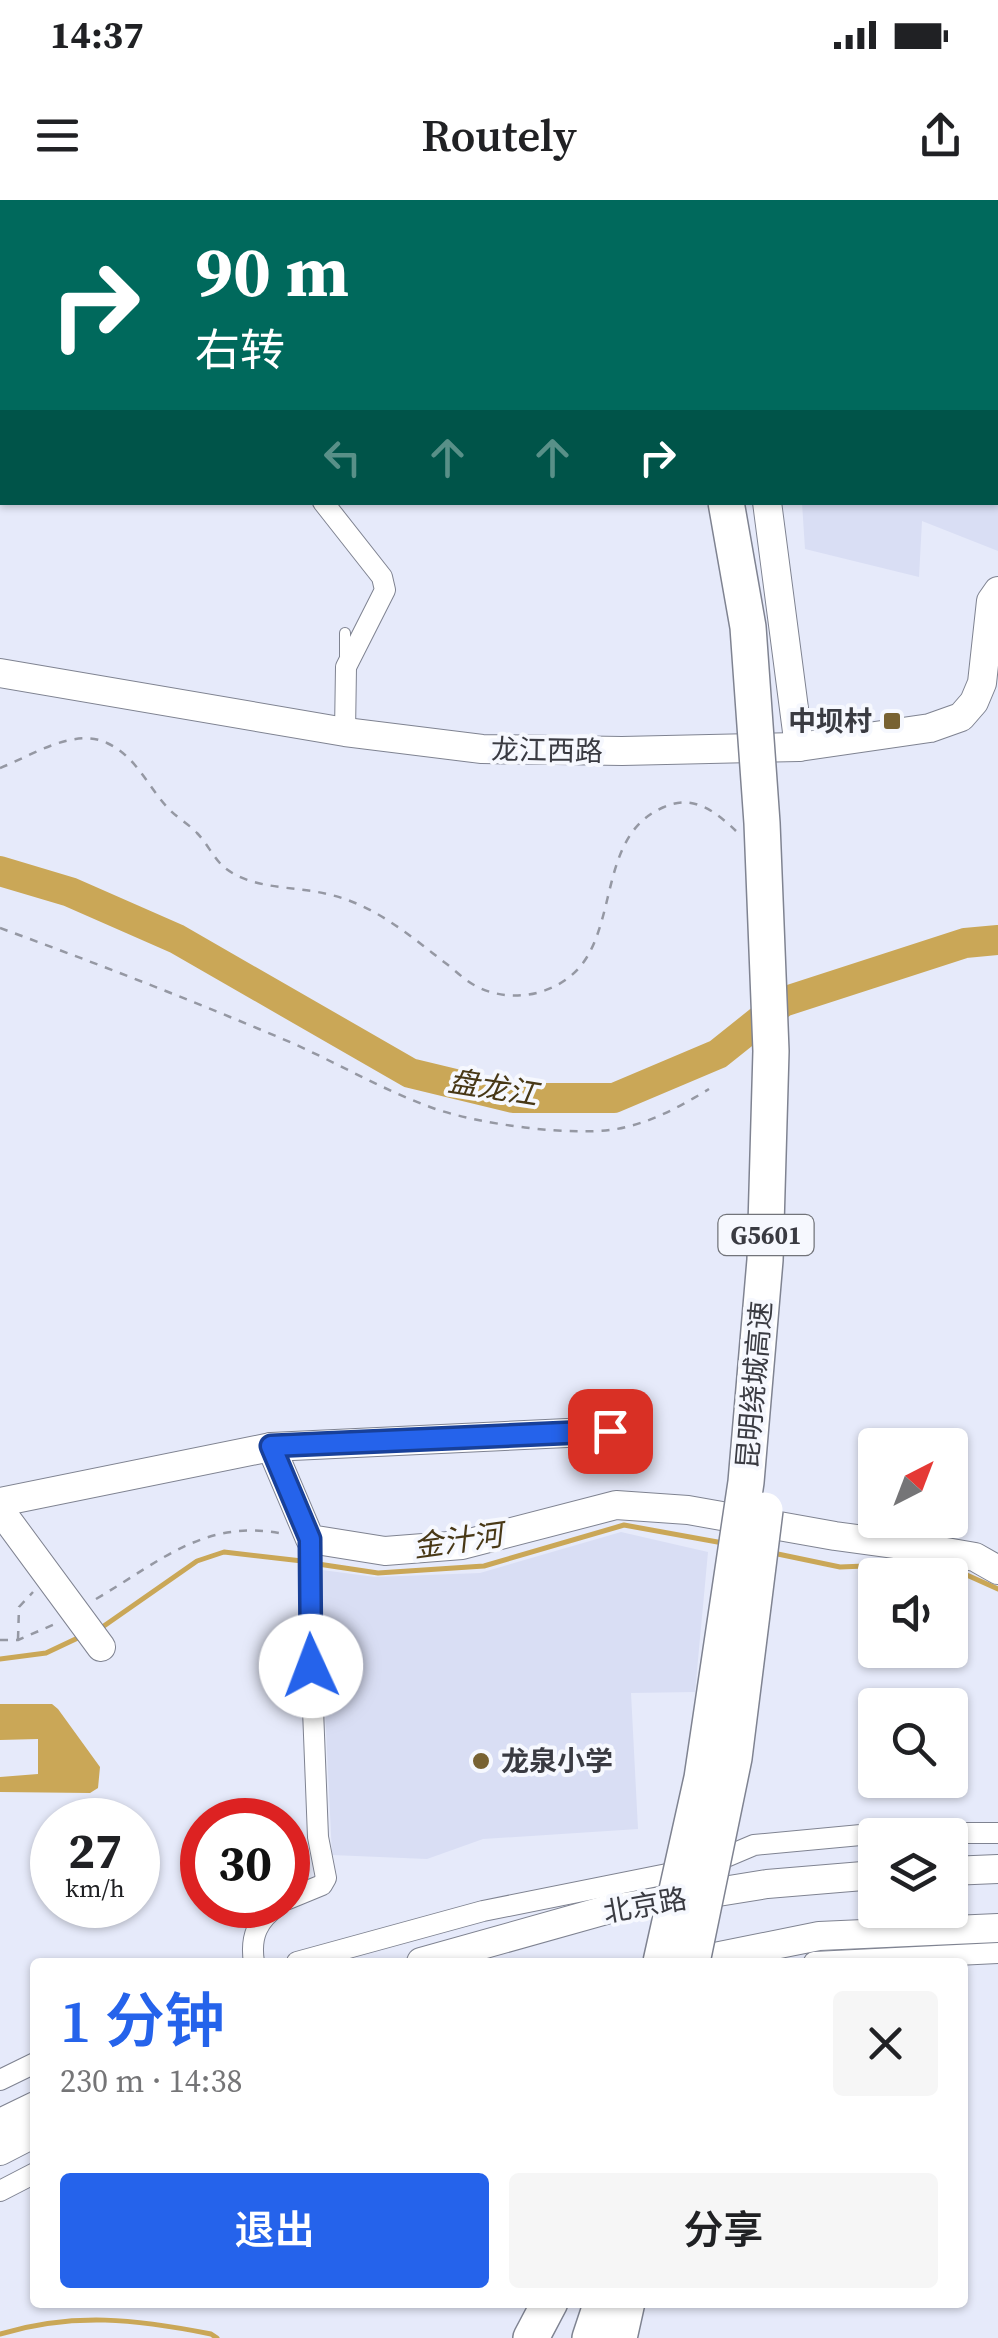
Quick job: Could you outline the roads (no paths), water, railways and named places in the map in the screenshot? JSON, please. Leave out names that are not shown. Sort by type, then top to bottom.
[{"type":"highway","name":"昆明绕城高速","points":[[662,1958],[702,1778],[746,1482],[765,1260],[771,1051],[762,823],[748,627],[727,505]]},
{"type":"highway","name":"昆明绕城高速","points":[[692,1958],[734,1758],[754,1612],[776,1414],[784,1276],[789,1062],[783,904],[770,717],[744,505]]},
{"type":"highway","points":[[531,2338],[547,2308]]},
{"type":"highway","points":[[552,2338],[562,2308]]},
{"type":"highway","points":[[590,2338],[600,2308]]},
{"type":"highway","points":[[619,2338],[626,2308]]},
{"type":"street","points":[[324,505],[382,576],[386,590],[346,667],[344,732]]},
{"type":"street","points":[[768,505],[799,747]]},
{"type":"street","name":"龙江西路","points":[[0,673],[344,732],[482,748],[622,751],[799,747],[930,728],[961,717],[982,684],[991,601],[998,591]]},
{"type":"street","points":[[0,1502],[271,1446],[610,1431]]},
{"type":"street","points":[[271,1446],[310,1539],[318,1837],[326,1878],[310,1889]]},
{"type":"street","points":[[310,1539],[385,1551],[462,1545],[616,1505],[688,1510],[924,1548],[975,1558],[998,1570]]},
{"type":"street","points":[[0,1510],[101,1647]]},
{"type":"street","points":[[312,1958],[483,1911],[702,1868],[754,1845],[882,1833],[998,1833]]},
{"type":"street","points":[[968,1870],[998,1869]]},
{"type":"street","name":"北京路","points":[[435,1958],[606,1910],[766,1884],[858,1876]]},
{"type":"street","points":[[254,1958],[256,1928]]},
{"type":"street","points":[[711,1958],[819,1936],[998,1928]]},
{"type":"street","points":[[888,1958],[998,1952]]},
{"type":"street","points":[[0,2080],[30,2066]]},
{"type":"street","points":[[0,2123],[30,2108]]},
{"type":"street","points":[[0,2150],[30,2135]]},
{"type":"street","points":[[0,2190],[30,2175]]},
{"type":"lane","points":[[344,633],[346,667]]},
{"type":"waterway","name":"盘龙江","points":[[0,871],[70,892],[177,939],[410,1073],[513,1098],[614,1098],[718,1054],[783,1002],[965,943],[998,940]]},
{"type":"waterway","name":"金汁河","points":[[318,1564],[378,1573],[484,1566],[624,1525],[723,1543]]},
{"type":"waterway","name":"金汁河","points":[[101,1628],[197,1561],[224,1552],[302,1561]]},
{"type":"waterway","name":"金汁河","points":[[773,1553],[840,1567],[940,1563],[998,1589]]},
{"type":"waterway","name":"金汁河","points":[[0,1659],[46,1653],[82,1636]]},
{"type":"waterway","points":[[0,2334],[54,2323],[105,2320],[183,2329],[217,2338]]},
{"type":"place","name":"中坝村","points":[[892,721]]},
{"type":"place","name":"龙泉小学","points":[[481,1761]]}]
